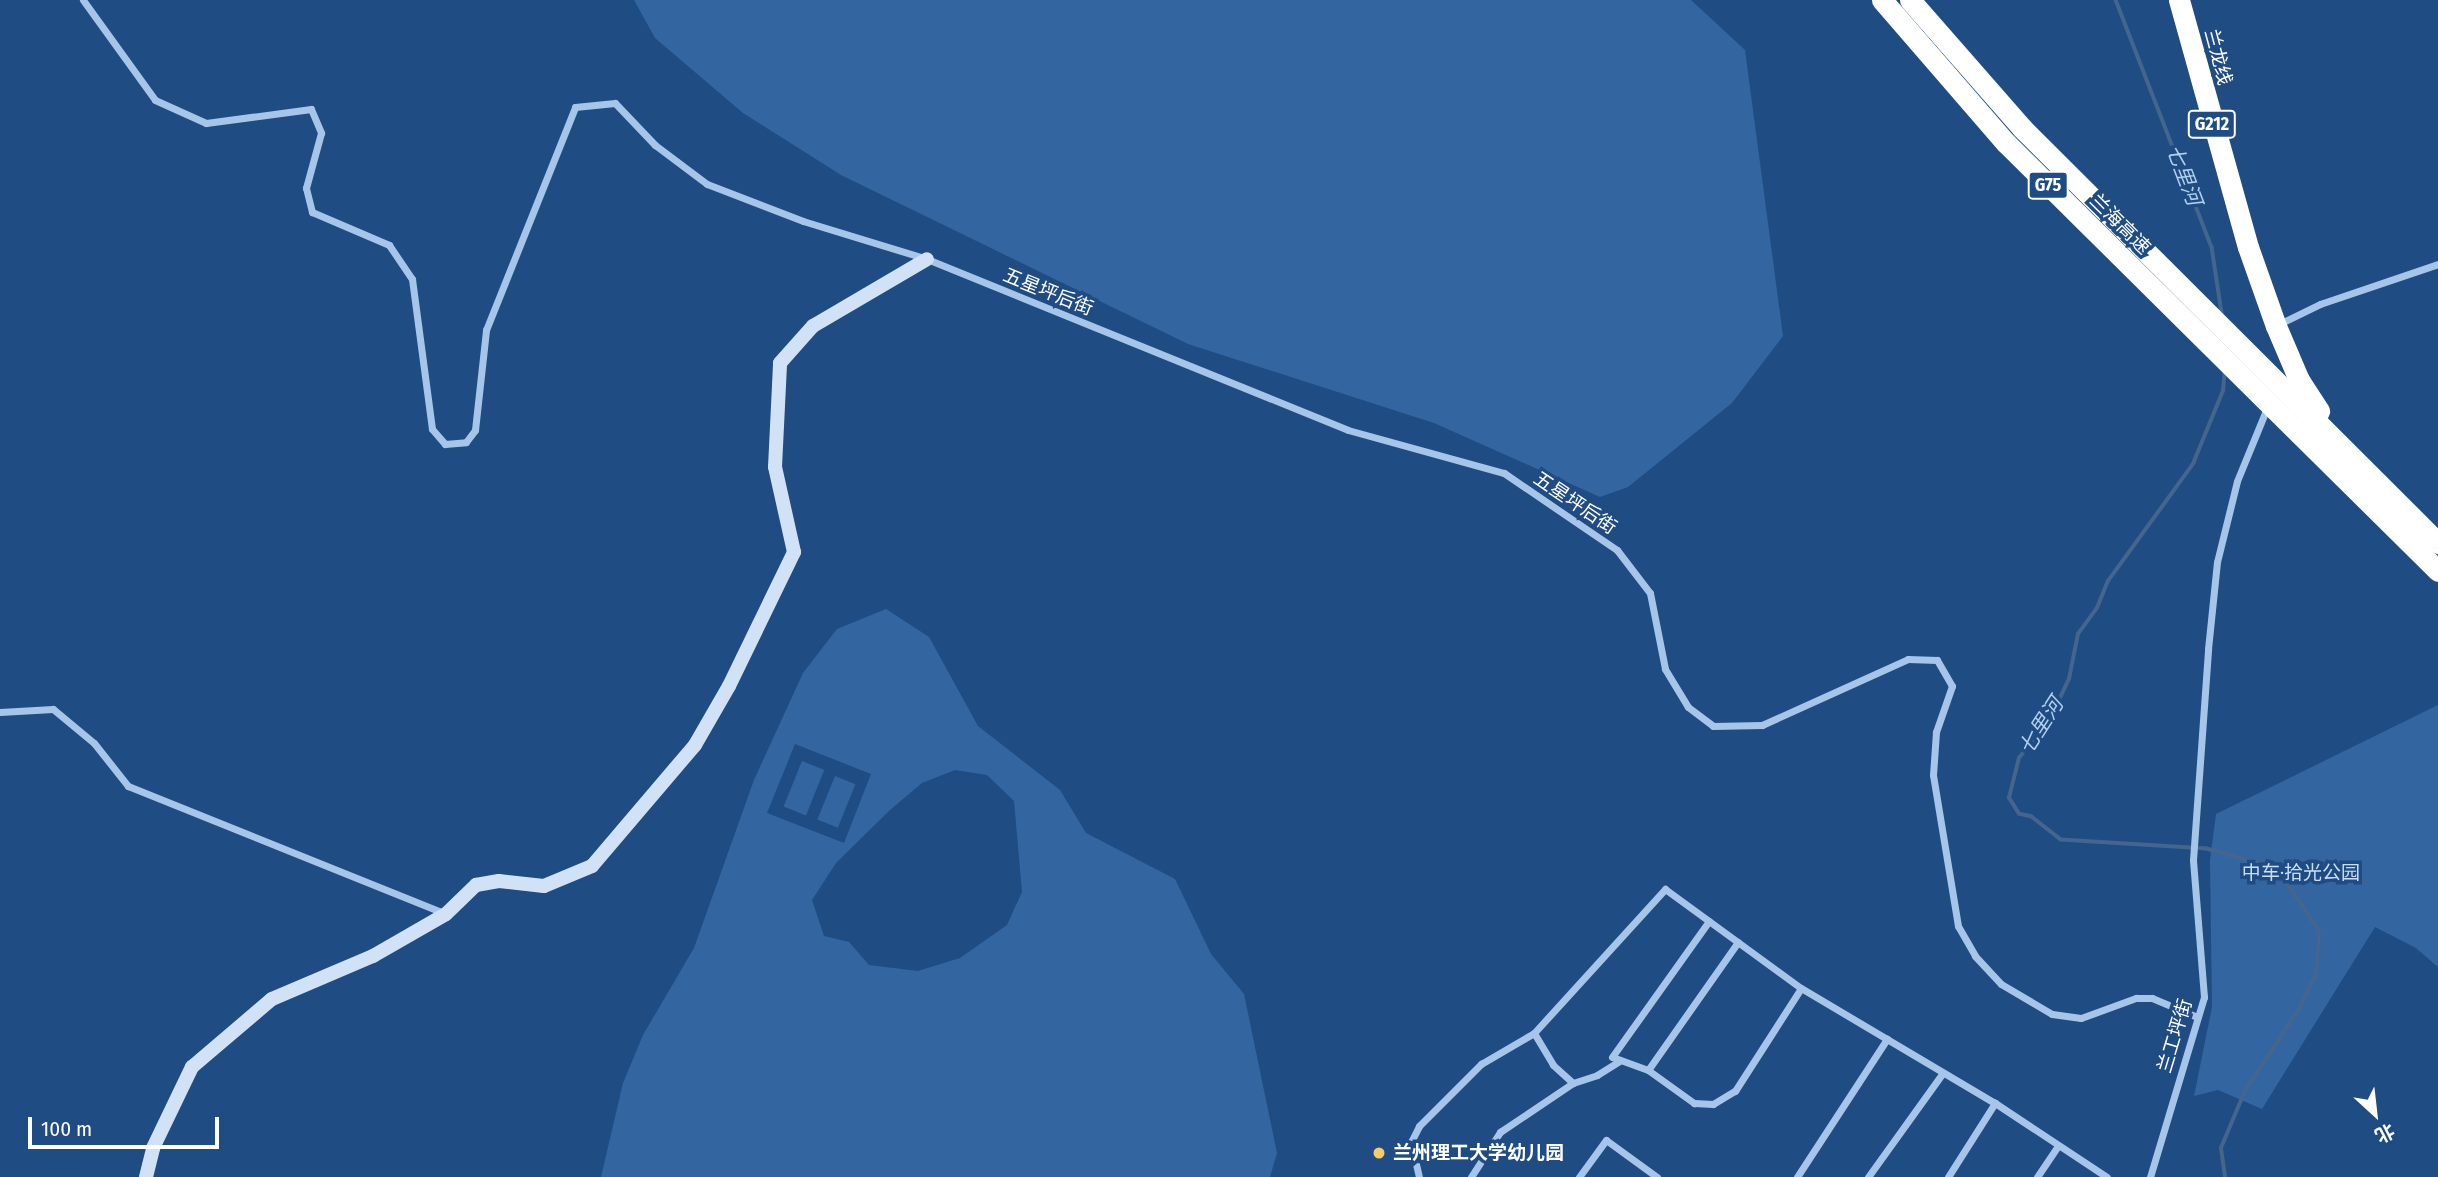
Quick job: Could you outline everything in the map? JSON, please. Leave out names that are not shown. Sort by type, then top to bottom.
[{"type":"highway","name":"兰海高速","points":[[1882,0],[2006,144],[2268,404],[2344,463]]},
{"type":"highway","name":"兰海高速","points":[[1910,0],[2022,128],[2250,356],[2281,367]]},
{"type":"highway","name":"兰龙线","points":[[2179,0],[2281,367],[2295,400],[2344,463]]},
{"type":"highway","name":"兰龙线","points":[[2248,247],[2276,326],[2281,367],[2299,380],[2344,463]]},
{"type":"highway","name":"G212","points":[[2344,463],[2438,543]]},
{"type":"highway","name":"G212","points":[[2344,463],[2438,571]]},
{"type":"street","points":[[83,0],[155,100],[206,123],[311,109],[321,133],[306,188],[312,212],[389,245],[412,278],[432,429],[445,444],[460,445],[475,430],[486,330],[575,107],[615,103],[654,145],[708,184],[803,221],[927,259]]},
{"type":"street","points":[[146,1177],[153,1148],[192,1067],[272,999],[373,956],[446,914],[476,885],[499,881],[544,886],[592,866],[695,745],[729,686],[794,552],[775,467],[780,363],[813,326],[927,259]]},
{"type":"street","name":"五星坪后街","points":[[927,259],[1348,430],[1504,473],[1617,550],[1650,593],[1665,669],[1688,706],[1713,726],[1762,725],[1908,659],[1937,660],[1950,676],[1952,686],[1936,732],[1933,775],[1958,926],[1975,956],[2001,984],[2052,1014],[2081,1018],[2136,998],[2152,998],[2197,1017]]},
{"type":"street","points":[[2276,326],[2320,303],[2438,264]]},
{"type":"street","name":"兰工坪街","points":[[2150,1177],[2204,997],[2193,860],[2217,562],[2237,481],[2281,367]]},
{"type":"street","points":[[0,712],[53,709],[94,743],[128,786],[446,914]]},
{"type":"street","points":[[1419,1177],[1411,1142],[1419,1126],[1481,1064],[1534,1033],[1665,889],[1801,988],[1995,1103],[2102,1176]]},
{"type":"street","points":[[1709,921],[1612,1057],[1648,1070],[1694,1103],[1713,1104],[1735,1091],[1801,988]]},
{"type":"street","points":[[1648,1070],[1738,942]]},
{"type":"street","points":[[1534,1033],[1553,1065],[1573,1083]]},
{"type":"street","points":[[1797,1177],[1887,1039]]},
{"type":"street","points":[[1471,1177],[1500,1132],[1573,1083],[1597,1075],[1619,1061]]},
{"type":"street","points":[[1868,1177],[1942,1074]]},
{"type":"street","points":[[1948,1177],[1995,1103]]},
{"type":"street","points":[[1579,1177],[1605,1140],[1657,1177]]},
{"type":"street","points":[[2037,1177],[2058,1146]]},
{"type":"green space","points":[[634,0],[1691,0],[1745,50],[1783,336],[1732,403],[1628,487],[1600,497],[1434,423],[1188,344],[841,175],[743,113],[655,38]]},
{"type":"green space","points":[[886,609],[929,637],[978,726],[1060,790],[1086,833],[1175,879],[1211,954],[1244,994],[1277,1153],[1270,1177],[601,1177],[623,1083],[643,1035],[694,948],[754,780],[803,673],[837,629]],"holes":[[[795,744],[871,774],[844,843],[767,813]],[[955,770],[987,775],[1014,801],[1022,892],[1007,925],[960,958],[918,971],[869,965],[849,942],[824,936],[812,900],[836,863],[890,810],[922,783]]]},
{"type":"green space","name":"中车·拾光公园","points":[[2438,705],[2438,967],[2416,948],[2375,927],[2262,1109],[2218,1090],[2194,1096],[2212,1007],[2210,860],[2216,814]]},
{"type":"green space","points":[[802,761],[824,770],[806,815],[784,806]]},
{"type":"green space","points":[[835,776],[855,784],[838,828],[817,820]]},
{"type":"waterway","name":"七里河","points":[[2116,0],[2212,247],[2222,313]]},
{"type":"waterway","name":"七里河","points":[[2225,370],[2223,391],[2193,464],[2108,581],[2097,608],[2078,634],[2069,679],[2051,717],[2019,758],[2009,798],[2019,814],[2032,817],[2061,840],[2207,849],[2263,865],[2286,882],[2319,931],[2316,974],[2300,1007],[2245,1091],[2221,1148],[2225,1177]]},
{"type":"place","name":"兰州理工大学幼儿园","points":[[1379,1153]]}]
